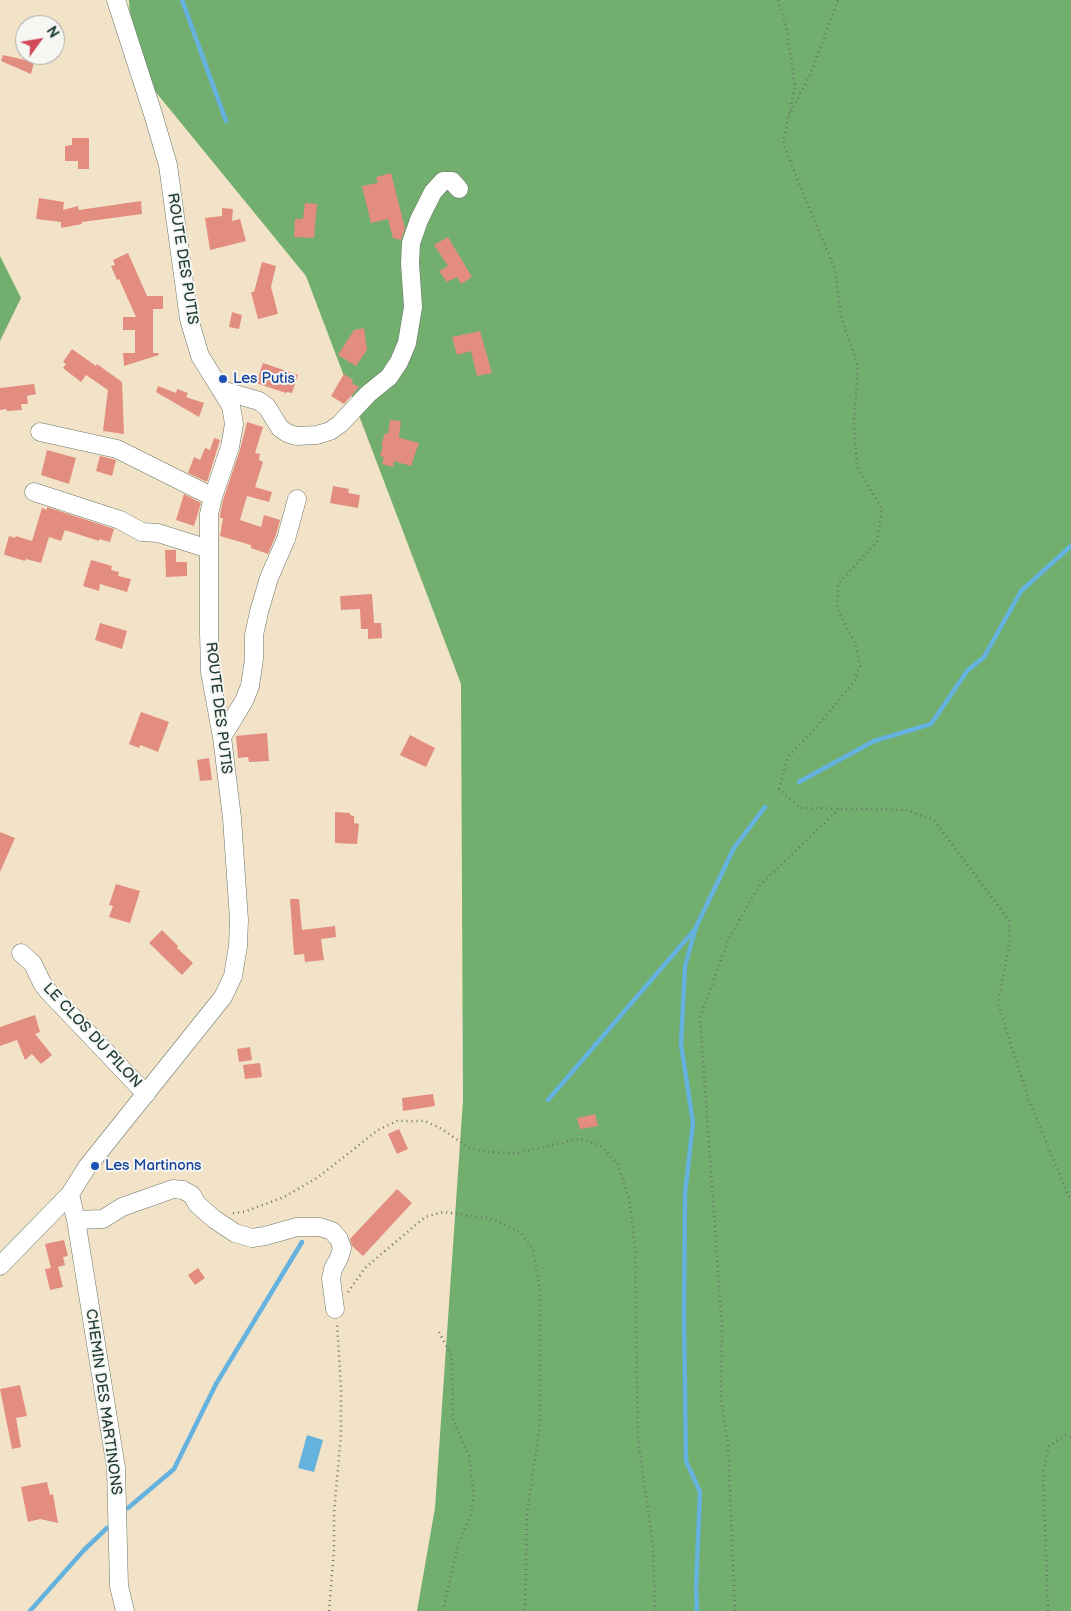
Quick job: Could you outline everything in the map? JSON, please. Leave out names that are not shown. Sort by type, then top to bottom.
[{"type":"street","name":"ROUTE DES PUTIS","points":[[0,1266],[70,1194],[87,1167],[223,997],[233,976],[238,946],[239,920],[232,818],[222,738],[210,672],[208,514],[230,447],[234,424],[231,406],[200,356],[189,319],[168,165],[116,0]]},
{"type":"street","points":[[221,390],[259,401],[267,407],[280,428],[296,436],[317,435],[330,431],[340,424],[368,394],[389,377],[399,362],[407,343],[413,307],[410,263],[411,243],[419,220],[433,192],[443,181],[452,181],[459,189]]},
{"type":"street","points":[[40,432],[117,449],[213,497]]},
{"type":"street","points":[[34,492],[120,520],[142,532],[158,533],[209,549]]},
{"type":"street","points":[[222,738],[244,701],[250,686],[254,659],[254,635],[259,612],[269,578],[286,539],[297,499]]},
{"type":"street","name":"LE CLOS DU PILON","points":[[21,953],[33,964],[48,991],[146,1094]]},
{"type":"street","points":[[76,1220],[103,1218],[122,1207],[173,1189],[183,1190],[192,1196],[197,1204],[209,1215],[235,1233],[252,1238],[297,1227],[320,1227],[332,1231],[339,1239],[342,1248],[331,1279],[335,1309]]},
{"type":"street","name":"CHEMIN DES MARTINONS","points":[[70,1194],[76,1220],[116,1468],[119,1586],[125,1611]]},
{"type":"path","points":[[778,0],[786,25],[795,85],[783,144],[835,270],[841,317],[858,366],[854,421],[856,467],[882,509],[877,542],[838,584],[837,608],[856,645],[860,666],[854,682],[788,758],[779,789],[801,808],[906,810],[934,820],[1009,920],[1010,940],[998,1004],[1029,1102],[1071,1201]]},
{"type":"path","points":[[788,120],[811,73],[838,0]]},
{"type":"path","points":[[735,1611],[728,1444],[721,1399],[722,1327],[700,1018],[729,938],[760,886],[839,809]]},
{"type":"path","points":[[209,1215],[244,1212],[284,1196],[317,1178],[378,1130],[397,1121],[425,1121],[442,1129],[469,1148],[485,1152],[518,1153],[579,1139],[600,1145],[617,1163],[630,1199],[635,1246],[638,1439],[652,1546],[655,1611]]},
{"type":"path","points":[[329,1611],[334,1549],[334,1513],[341,1434],[339,1339],[335,1309],[365,1268],[425,1217],[443,1212],[494,1219],[521,1233],[533,1250],[540,1291],[540,1424],[527,1513],[525,1611]]},
{"type":"path","points":[[439,1332],[452,1357],[453,1420],[469,1455],[474,1496],[470,1517],[456,1552],[442,1611]]},
{"type":"path","points":[[1048,1611],[1042,1472],[1049,1446],[1066,1436],[1071,1436]]},
{"type":"green space","points":[[129,0],[1071,0],[1071,1611],[417,1611],[435,1508],[463,1100],[461,684],[306,276],[132,63]]},
{"type":"green space","points":[[0,256],[21,298],[0,341]]},
{"type":"water","points":[[307,1435],[323,1440],[314,1472],[298,1468]]},
{"type":"building","points":[[3,55],[15,58],[15,65],[33,65],[31,74],[1,61]]},
{"type":"building","points":[[72,138],[89,138],[89,169],[78,169],[78,161],[65,161],[65,146],[72,145]]},
{"type":"building","points":[[391,173],[405,228],[401,240],[393,238],[388,219],[371,223],[362,186],[378,183],[376,177]]},
{"type":"building","points":[[39,198],[64,202],[63,210],[78,206],[79,210],[141,201],[142,214],[82,222],[82,224],[61,228],[61,222],[36,219]]},
{"type":"building","points":[[305,203],[317,204],[314,238],[294,237],[295,219],[303,219]]},
{"type":"building","points":[[222,208],[233,209],[232,221],[240,219],[246,241],[210,250],[205,218],[222,216]]},
{"type":"building","points":[[448,237],[472,277],[461,284],[457,277],[447,282],[439,271],[448,266],[434,245]]},
{"type":"building","points":[[128,253],[147,296],[163,296],[163,309],[153,309],[153,353],[158,353],[159,355],[124,366],[123,353],[135,353],[135,330],[123,330],[123,317],[136,317],[111,266],[115,265],[113,260]]},
{"type":"building","points":[[262,262],[276,266],[271,287],[278,314],[258,319],[251,292],[254,292]]},
{"type":"building","points":[[232,312],[242,315],[239,329],[229,327]]},
{"type":"building","points":[[364,328],[367,350],[356,366],[338,355],[354,330]]},
{"type":"building","points":[[480,331],[492,373],[477,376],[471,351],[457,355],[452,337]]},
{"type":"building","points":[[72,349],[122,382],[124,434],[103,431],[108,390],[86,375],[81,382],[63,368],[66,364],[63,362]]},
{"type":"building","points":[[263,363],[298,375],[292,393],[286,393],[256,383]]},
{"type":"building","points":[[344,374],[353,380],[352,383],[359,387],[344,404],[331,396]]},
{"type":"building","points":[[34,384],[36,394],[27,396],[28,404],[21,404],[22,410],[0,410],[0,388]]},
{"type":"building","points":[[158,386],[176,393],[177,389],[188,393],[186,397],[204,403],[199,417],[156,392]]},
{"type":"building","points":[[390,420],[401,421],[400,438],[419,443],[411,466],[394,461],[393,467],[382,464],[384,457],[380,456],[383,445],[381,445],[385,433],[388,434]]},
{"type":"building","points":[[247,422],[263,427],[255,453],[260,454],[259,460],[263,462],[255,487],[272,492],[269,502],[247,496],[240,520],[261,527],[264,515],[280,520],[268,554],[251,548],[251,545],[220,536],[223,518],[220,518],[220,515],[223,500],[240,450]]},
{"type":"building","points":[[214,438],[220,440],[207,482],[188,473],[194,457],[200,460],[205,448],[210,450]]},
{"type":"building","points":[[47,450],[76,458],[69,484],[41,475]]},
{"type":"building","points":[[100,456],[116,460],[112,476],[96,471]]},
{"type":"building","points":[[333,486],[349,489],[348,493],[360,495],[358,508],[330,503]]},
{"type":"building","points":[[184,494],[201,503],[194,526],[176,520]]},
{"type":"building","points":[[47,507],[114,529],[110,542],[99,539],[99,541],[65,530],[61,541],[49,537],[41,563],[26,559],[25,561],[5,555],[9,536],[32,541],[42,508],[47,510]]},
{"type":"building","points":[[165,550],[176,550],[176,562],[187,562],[187,576],[166,577]]},
{"type":"building","points":[[91,560],[112,566],[111,570],[119,572],[118,576],[131,579],[127,592],[100,584],[99,591],[83,586]]},
{"type":"building","points":[[372,594],[374,623],[381,623],[382,638],[368,639],[368,629],[361,629],[360,609],[341,610],[340,596]]},
{"type":"building","points":[[100,623],[127,631],[122,649],[95,640]]},
{"type":"building","points":[[141,712],[169,722],[158,752],[140,745],[139,748],[129,744]]},
{"type":"building","points":[[267,733],[269,761],[249,762],[248,757],[238,758],[236,736]]},
{"type":"building","points":[[410,735],[435,748],[426,767],[400,755]]},
{"type":"building","points":[[209,758],[212,780],[200,781],[197,760]]},
{"type":"building","points":[[335,812],[350,813],[350,815],[354,816],[354,823],[359,824],[357,844],[335,843]]},
{"type":"building","points":[[0,832],[15,838],[0,872]]},
{"type":"building","points":[[116,884],[140,891],[130,923],[109,917],[113,906],[109,905]]},
{"type":"building","points":[[290,899],[299,899],[302,930],[335,926],[336,937],[321,939],[324,960],[305,962],[304,954],[294,955]]},
{"type":"building","points":[[162,930],[193,963],[182,975],[149,943]]},
{"type":"building","points":[[35,1015],[40,1032],[35,1034],[52,1055],[41,1064],[32,1054],[25,1060],[17,1040],[0,1046],[0,1027]]},
{"type":"building","points":[[250,1047],[252,1060],[239,1062],[237,1049]]},
{"type":"building","points":[[260,1063],[262,1077],[245,1079],[243,1065]]},
{"type":"building","points":[[433,1094],[435,1106],[403,1111],[402,1098]]},
{"type":"building","points":[[595,1114],[598,1126],[580,1129],[577,1118]]},
{"type":"building","points":[[399,1129],[408,1149],[397,1154],[388,1134]]},
{"type":"building","points":[[397,1189],[412,1203],[363,1256],[352,1246],[350,1239]]},
{"type":"building","points":[[64,1240],[68,1256],[63,1257],[65,1265],[58,1267],[63,1287],[50,1290],[45,1269],[51,1268],[45,1244]]},
{"type":"building","points":[[198,1268],[205,1278],[195,1285],[188,1275]]},
{"type":"building","points":[[20,1385],[27,1416],[16,1418],[21,1447],[12,1449],[0,1389]]},
{"type":"building","points":[[47,1482],[50,1495],[53,1494],[58,1523],[40,1519],[28,1522],[21,1487]]},
{"type":"waterway","points":[[182,0],[226,121]]},
{"type":"waterway","points":[[799,782],[874,741],[931,724],[967,671],[984,657],[1021,591],[1071,546]]},
{"type":"waterway","points":[[697,1611],[696,1588],[700,1492],[686,1461],[685,1193],[693,1123],[681,1044],[685,966],[696,927],[734,848],[765,807]]},
{"type":"waterway","points":[[548,1100],[696,928]]},
{"type":"waterway","points":[[128,1508],[174,1469],[216,1384],[302,1242]]},
{"type":"waterway","points":[[30,1611],[84,1550],[107,1528]]},
{"type":"place","name":"Les Putis","points":[[223,379]]},
{"type":"place","name":"Les Martinons","points":[[95,1166]]}]
